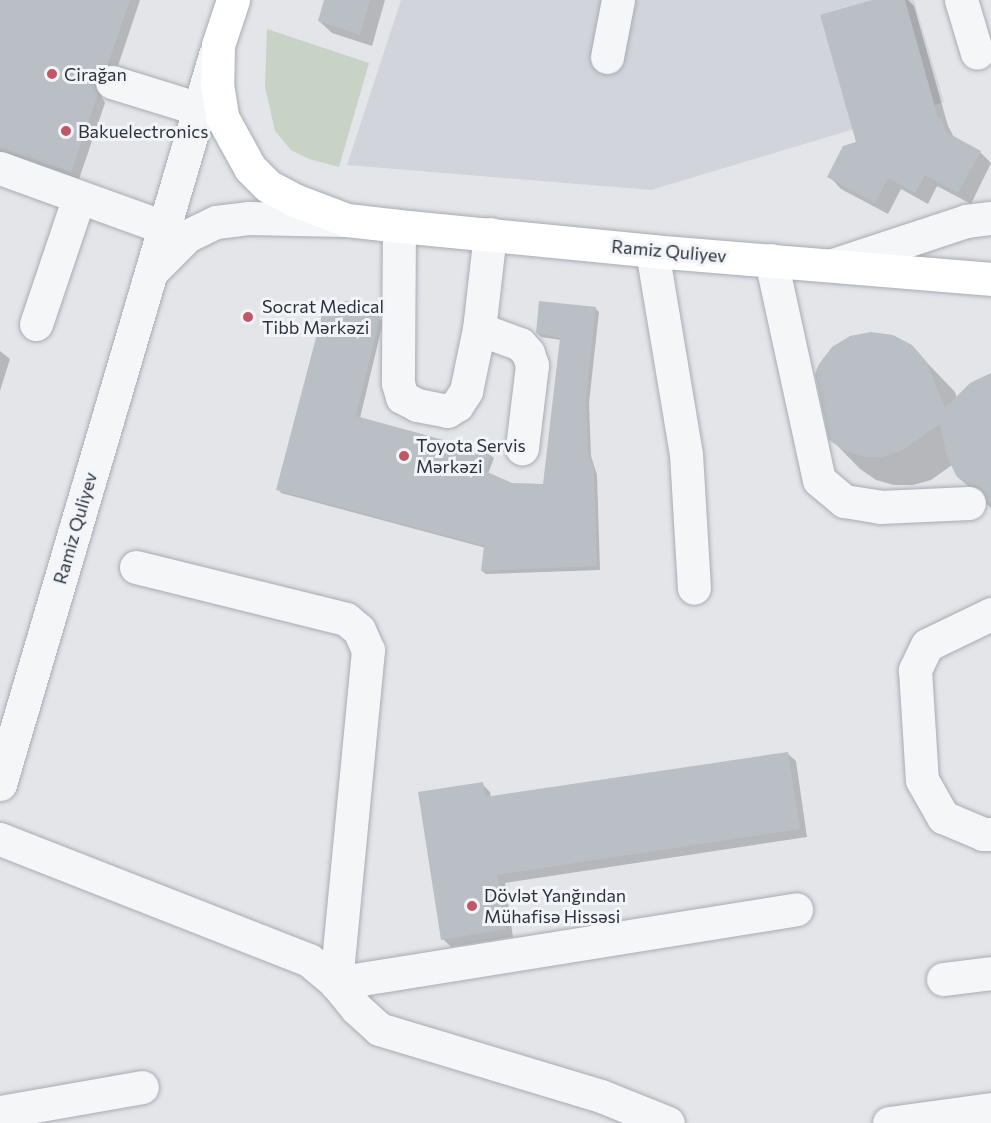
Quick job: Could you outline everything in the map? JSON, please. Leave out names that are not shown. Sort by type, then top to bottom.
[{"type":"main road","name":"Ramiz Quliyev","points":[[233,0],[218,45],[218,84],[222,117],[250,168],[268,186],[294,200],[347,220],[652,251],[991,279]]},
{"type":"street","points":[[607,57],[618,0]]},
{"type":"street","points":[[961,0],[977,53]]},
{"type":"street","name":"Ramiz Quliyev","points":[[3,763],[218,45]]},
{"type":"street","points":[[112,82],[199,109]]},
{"type":"street","points":[[0,168],[164,227]]},
{"type":"street","points":[[36,324],[80,196]]},
{"type":"street","points":[[150,272],[187,236],[216,222],[248,218],[347,220]]},
{"type":"street","points":[[833,265],[966,221],[991,218]]},
{"type":"street","points":[[399,226],[398,383],[402,397],[417,405],[447,411],[457,405],[466,391],[479,328],[490,234]]},
{"type":"street","points":[[652,251],[686,454],[694,588]]},
{"type":"street","points":[[771,260],[819,480],[844,501],[880,507],[969,504]]},
{"type":"street","points":[[479,328],[520,344],[528,353],[532,365],[522,448]]},
{"type":"street","points":[[136,567],[346,619],[359,630],[368,650],[336,983]]},
{"type":"street","points":[[991,614],[927,645],[915,670],[922,780],[943,817],[983,834],[991,834]]},
{"type":"street","points":[[0,839],[309,960],[336,983],[356,1008],[380,1029],[601,1096],[668,1123]]},
{"type":"street","points":[[336,983],[796,909]]},
{"type":"street","points":[[943,980],[991,973]]},
{"type":"street","points":[[0,1112],[142,1087]]},
{"type":"street","points":[[889,1123],[942,1119],[991,1109]]},
{"type":"shaded area","points":[[401,0],[914,0],[944,102],[651,190],[347,165]]},
{"type":"shaded area","points":[[267,29],[369,63],[339,167],[309,159],[291,150],[275,131],[265,87]]},
{"type":"building","name":"Cirağan","points":[[0,0],[130,0],[108,64],[100,68],[94,76],[94,86],[98,94],[71,172],[0,148]]},
{"type":"building","points":[[324,0],[370,0],[360,35],[318,21]]},
{"type":"building","points":[[872,0],[905,0],[938,118],[941,117],[946,132],[981,151],[958,193],[925,175],[915,193],[888,178],[875,203],[827,177],[843,146],[856,142],[820,15]]},
{"type":"building","points":[[341,301],[355,301],[369,306],[380,317],[356,416],[491,453],[485,471],[512,483],[543,484],[560,338],[536,333],[539,301],[596,307],[586,398],[588,451],[594,470],[597,566],[481,571],[484,546],[276,490],[324,307]]},
{"type":"building","points":[[871,332],[893,335],[912,345],[926,361],[945,408],[970,383],[991,373],[991,506],[978,487],[966,484],[957,477],[947,457],[940,424],[901,451],[883,457],[864,457],[845,451],[829,440],[815,374],[819,364],[832,347],[850,336]]},
{"type":"building","points":[[788,752],[800,829],[497,875],[506,929],[441,940],[418,792],[483,782],[485,797]]},
{"type":"place","name":"Cirağan","points":[[52,74]]},
{"type":"place","name":"Bakuelectronics","points":[[66,131]]},
{"type":"place","name":"Socrat Medical Tibb Mərkəzi","points":[[248,317]]},
{"type":"place","name":"Toyota Servis Mərkəzi","points":[[404,456]]},
{"type":"place","name":"Dövlət Yanğından Mühafisə Hissəsi","points":[[472,906]]}]
